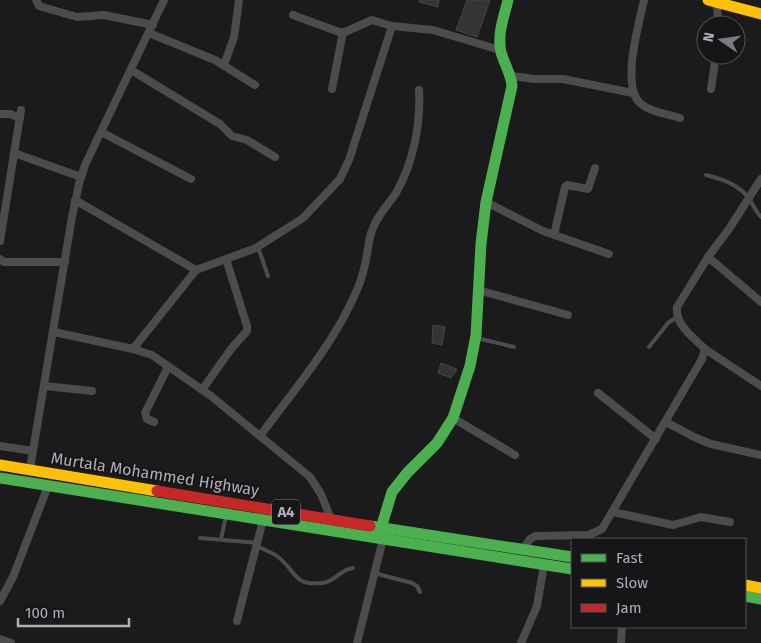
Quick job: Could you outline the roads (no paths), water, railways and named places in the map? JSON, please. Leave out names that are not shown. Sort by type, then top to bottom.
[{"type":"main road","points":[[382,533],[392,492],[407,473],[437,443],[453,418],[472,358],[486,202],[497,146],[511,96],[512,76],[500,50],[500,29],[508,0]]},
{"type":"main road","points":[[712,1],[761,14]]},
{"type":"main road","name":"Murtala Mohammed Highway","points":[[0,465],[331,519],[382,533],[571,569]]},
{"type":"main road","name":"Murtala Mohammed Highway","points":[[0,478],[264,520],[524,549],[571,557]]},
{"type":"main road","points":[[746,585],[761,588]]},
{"type":"main road","points":[[746,596],[761,599]]},
{"type":"street","points":[[36,0],[39,6],[77,17],[104,15],[153,25]]},
{"type":"street","points":[[30,470],[75,200],[81,177],[164,0]]},
{"type":"street","points":[[224,65],[234,37],[239,0]]},
{"type":"street","points":[[644,0],[632,58],[633,93],[646,108],[680,118]]},
{"type":"street","points":[[712,1],[716,15]]},
{"type":"street","points":[[293,15],[339,32],[372,20],[392,26],[433,30],[500,50]]},
{"type":"street","points":[[133,349],[196,270],[258,247],[303,218],[340,179],[349,160],[392,26]]},
{"type":"street","points":[[332,89],[343,32]]},
{"type":"street","points":[[149,33],[215,60],[255,85]]},
{"type":"street","points":[[711,89],[715,65]]},
{"type":"street","points":[[131,70],[220,124],[232,136],[247,140],[274,157]]},
{"type":"street","points":[[512,76],[534,79],[563,79],[633,93]]},
{"type":"street","points":[[260,436],[323,350],[356,292],[364,273],[372,230],[395,194],[407,169],[418,123],[420,107],[419,90]]},
{"type":"street","points":[[0,114],[20,114],[0,242]]},
{"type":"street","points":[[101,132],[191,179]]},
{"type":"street","points":[[14,154],[81,177]]},
{"type":"street","points":[[554,235],[565,186],[588,189],[595,168]]},
{"type":"street","points":[[761,179],[729,229],[708,257],[677,307],[678,322],[705,349],[761,386]]},
{"type":"street","points":[[75,200],[196,270]]},
{"type":"street","points":[[486,202],[543,231],[609,254]]},
{"type":"street","points":[[708,257],[761,302]]},
{"type":"street","points":[[202,390],[231,349],[247,332],[226,259]]},
{"type":"street","points":[[1,261],[65,262]]},
{"type":"street","points":[[478,290],[568,315]]},
{"type":"street","points":[[54,332],[133,349],[152,356],[202,390],[310,477],[321,494],[331,519]]},
{"type":"street","points":[[524,549],[534,536],[589,535],[602,529],[666,422],[702,359],[705,349]]},
{"type":"street","points":[[154,422],[147,419],[145,413],[168,367]]},
{"type":"street","points":[[45,386],[92,391]]},
{"type":"street","points":[[598,393],[656,439]]},
{"type":"street","points":[[453,418],[516,455]]},
{"type":"street","points":[[666,422],[711,444],[761,455]]},
{"type":"street","points":[[0,446],[33,451]]},
{"type":"street","points":[[0,601],[13,577],[48,486]]},
{"type":"street","points":[[612,512],[673,525],[701,517],[730,522]]},
{"type":"street","points":[[237,621],[264,520]]},
{"type":"street","points":[[357,643],[382,533]]},
{"type":"street","points":[[521,643],[537,606],[544,565]]},
{"type":"street","points":[[622,628],[622,643]]},
{"type":"street","points":[[0,639],[11,643]]},
{"type":"lane","points":[[706,174],[728,181],[740,190],[761,217]]},
{"type":"lane","points":[[258,247],[268,276]]},
{"type":"lane","points":[[649,348],[668,323],[677,317]]},
{"type":"lane","points":[[475,337],[514,347]]},
{"type":"lane","points":[[221,539],[226,514]]},
{"type":"lane","points":[[200,538],[221,539],[257,545],[278,557],[298,580],[304,582],[325,583],[344,569],[354,568]]},
{"type":"lane","points":[[374,573],[416,585],[420,592]]}]
